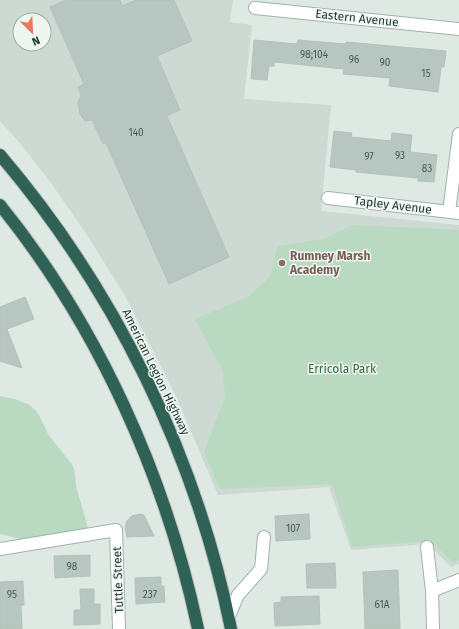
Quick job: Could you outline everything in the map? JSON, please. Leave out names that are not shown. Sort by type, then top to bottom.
[{"type":"highway","name":"American Legion Highway","points":[[0,155],[47,213],[80,262],[110,311],[140,365],[165,418],[197,502],[214,558],[231,629]]},
{"type":"highway","points":[[0,206],[40,259],[75,314],[104,366],[129,418],[152,472],[169,521],[188,585],[198,629]]},
{"type":"street","name":"Eastern Avenue","points":[[255,8],[459,29]]},
{"type":"street","points":[[454,212],[459,134]]},
{"type":"street","name":"Tapley Avenue","points":[[328,198],[454,212]]},
{"type":"street","name":"Tuttle Street","points":[[0,549],[116,530],[119,629]]},
{"type":"street","points":[[228,616],[238,595],[261,568],[264,537]]},
{"type":"street","points":[[427,547],[432,591],[433,629]]},
{"type":"street","points":[[432,591],[459,580]]},
{"type":"shaded area","name":"Rumney Marsh Academy","points":[[0,0],[233,0],[230,22],[252,25],[244,99],[331,105],[321,211],[459,225],[459,564],[451,567],[428,544],[351,550],[329,487],[218,495],[176,396],[124,294],[85,232],[51,183],[19,142],[0,121]]},
{"type":"green space","name":"Erricola Park","points":[[353,225],[459,230],[459,560],[452,562],[431,541],[352,547],[332,484],[220,489],[204,452],[225,397],[223,372],[195,319],[248,297],[270,277],[278,246],[324,239]]},
{"type":"green space","points":[[0,396],[15,399],[28,404],[35,410],[48,434],[73,466],[76,486],[88,528],[84,531],[30,542],[0,534]]},
{"type":"building","points":[[66,0],[120,0],[122,6],[136,0],[174,0],[192,41],[157,56],[180,110],[167,116],[229,257],[169,284],[106,143],[103,144],[92,120],[85,121],[80,114],[78,103],[81,95],[78,87],[84,84],[50,7]]},
{"type":"building","points":[[254,40],[297,44],[298,40],[346,44],[346,42],[446,51],[444,67],[441,67],[438,92],[389,86],[390,78],[343,74],[344,69],[274,62],[274,66],[269,66],[267,80],[251,79]]},
{"type":"building","points":[[334,131],[352,133],[351,137],[391,141],[392,133],[412,135],[410,152],[437,155],[434,182],[418,181],[418,178],[356,172],[356,170],[330,167]]},
{"type":"building","points":[[25,297],[34,319],[7,329],[22,368],[0,361],[0,307]]},
{"type":"building","points":[[140,514],[144,515],[154,536],[127,537],[125,527],[127,521],[132,516]]},
{"type":"building","points":[[309,514],[310,539],[276,541],[275,516]]},
{"type":"building","points":[[90,555],[90,576],[55,578],[54,556]]},
{"type":"building","points":[[335,563],[336,588],[307,588],[306,564]]},
{"type":"building","points":[[398,570],[400,629],[365,629],[363,572]]},
{"type":"building","points":[[161,577],[161,586],[164,586],[165,602],[136,604],[135,578]]},
{"type":"building","points":[[23,581],[24,605],[21,605],[22,629],[0,629],[0,582]]},
{"type":"building","points":[[80,589],[94,589],[94,604],[100,604],[100,624],[74,625],[74,610],[81,610]]},
{"type":"building","points":[[319,596],[320,624],[275,626],[274,603],[281,602],[281,597]]},
{"type":"place","name":"Rumney Marsh Academy","points":[[282,263]]}]
